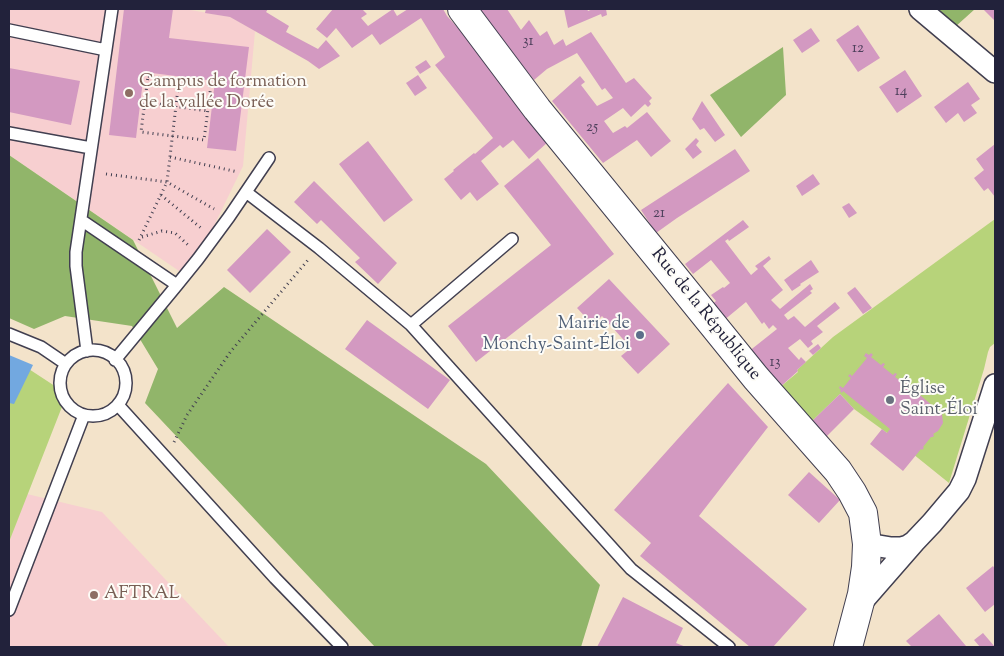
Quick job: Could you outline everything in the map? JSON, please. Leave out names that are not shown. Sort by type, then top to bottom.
[{"type":"street","name":"Rue de la République","points":[[462,9],[537,109],[756,378],[845,480],[863,513],[867,544],[864,581],[848,647]]},
{"type":"street","points":[[920,9],[995,72]]},
{"type":"street","points":[[859,605],[959,491],[995,385]]},
{"type":"street","points":[[867,544],[900,548],[914,542]]},
{"type":"lane","points":[[87,351],[76,266],[76,252],[112,9]]},
{"type":"lane","points":[[9,30],[106,50]]},
{"type":"lane","points":[[9,133],[91,148]]},
{"type":"lane","points":[[116,360],[198,259],[269,158]]},
{"type":"lane","points":[[246,192],[318,248],[411,325],[631,569],[729,647]]},
{"type":"lane","points":[[81,220],[177,285]]},
{"type":"lane","points":[[411,325],[512,239]]},
{"type":"lane","points":[[9,334],[40,347],[66,364]]},
{"type":"lane","points":[[87,351],[102,352],[116,360],[123,370],[126,382],[124,394],[118,405],[102,415],[84,415],[74,411],[67,404],[60,384],[61,373],[66,364],[79,353],[87,351]]},
{"type":"lane","points":[[118,405],[275,578],[342,647]]},
{"type":"lane","points":[[9,610],[84,415]]},
{"type":"path","points":[[148,76],[179,80],[211,85],[204,140],[141,132],[148,76]]},
{"type":"path","points":[[179,80],[167,182],[142,237],[162,231],[175,233],[189,245],[198,259]]},
{"type":"path","points":[[145,102],[208,111]]},
{"type":"path","points":[[170,157],[256,176]]},
{"type":"path","points":[[88,171],[167,182],[228,218]]},
{"type":"path","points":[[161,195],[213,238]]},
{"type":"path","points":[[166,458],[187,415],[230,351],[318,248]]},
{"type":"shaded area","name":"Campus de formation de la vallée Dorée","points":[[9,9],[185,9],[230,17],[255,31],[243,166],[210,234],[182,273],[9,155]]},
{"type":"shaded area","name":"AFTRAL","points":[[27,494],[102,512],[229,647],[9,647],[9,542]]},
{"type":"green space","points":[[938,9],[975,9],[955,27]]},
{"type":"green space","points":[[783,47],[786,95],[741,137],[710,95]]},
{"type":"green space","points":[[9,155],[133,240],[177,328],[224,287],[486,464],[600,585],[581,647],[375,647],[145,403],[158,369],[132,326],[65,316],[34,329],[9,318]]},
{"type":"green space","points":[[995,219],[995,343],[988,352],[949,483],[854,409],[840,394],[810,423],[779,388],[833,337]]},
{"type":"green space","points":[[9,356],[67,394],[9,542]]},
{"type":"water","points":[[9,355],[33,365],[14,404],[9,403]]},
{"type":"building","points":[[124,9],[173,9],[169,38],[249,47],[236,151],[207,148],[215,81],[144,72],[136,138],[109,135]]},
{"type":"building","points":[[206,9],[268,9],[266,12],[289,26],[286,32],[318,49],[326,40],[340,56],[319,69],[230,17],[205,13]]},
{"type":"building","points":[[333,9],[362,9],[367,14],[361,18],[368,26],[393,9],[397,16],[408,9],[443,9],[548,142],[529,159],[513,140],[503,148],[500,145],[481,161],[499,184],[477,201],[470,192],[461,200],[444,179],[493,138],[435,65],[445,57],[421,18],[380,45],[372,34],[352,48],[336,28],[327,38],[316,29]]},
{"type":"building","points":[[480,9],[507,9],[521,30],[529,20],[540,36],[547,31],[554,45],[563,39],[566,46],[591,32],[626,83],[634,78],[652,98],[649,101],[651,104],[648,107],[645,104],[631,117],[623,108],[604,121],[613,133],[625,126],[627,128],[647,112],[671,141],[651,157],[637,140],[603,163],[552,101],[580,76],[585,82],[581,85],[597,106],[613,98],[605,88],[602,90],[577,53],[547,69],[534,80]]},
{"type":"building","points":[[564,9],[587,9],[588,11],[606,9],[607,15],[602,17],[601,14],[568,28]]},
{"type":"building","points":[[983,9],[995,9],[995,21]]},
{"type":"building","points":[[858,25],[880,58],[858,72],[836,40]]},
{"type":"building","points":[[811,28],[820,41],[802,53],[793,40]]},
{"type":"building","points":[[426,60],[431,67],[420,74],[415,67]]},
{"type":"building","points":[[9,68],[80,81],[71,125],[9,112]]},
{"type":"building","points":[[905,70],[922,96],[897,113],[879,87]]},
{"type":"building","points":[[418,75],[427,88],[415,96],[406,83]]},
{"type":"building","points":[[968,82],[980,99],[971,105],[977,113],[964,122],[958,113],[946,123],[934,107]]},
{"type":"building","points":[[702,101],[725,135],[715,142],[704,128],[700,130],[692,119]]},
{"type":"building","points":[[696,138],[699,141],[696,145],[702,152],[693,159],[685,149]]},
{"type":"building","points":[[368,141],[413,200],[384,222],[339,164]]},
{"type":"building","points":[[995,144],[995,197],[988,188],[984,191],[974,178],[984,170],[976,159]]},
{"type":"building","points":[[735,149],[750,171],[656,233],[641,210]]},
{"type":"building","points":[[538,158],[614,254],[476,362],[448,326],[551,245],[504,186]]},
{"type":"building","points":[[813,174],[820,184],[802,196],[796,186]]},
{"type":"building","points":[[314,181],[397,263],[378,284],[355,262],[360,258],[321,220],[317,224],[294,202]]},
{"type":"building","points":[[849,203],[857,213],[849,218],[842,207]]},
{"type":"building","points":[[743,220],[749,227],[729,241],[728,239],[725,241],[751,275],[758,269],[755,266],[769,256],[771,259],[763,266],[783,290],[771,300],[780,309],[810,284],[813,289],[810,291],[812,293],[784,315],[788,320],[794,316],[805,327],[835,302],[840,308],[817,326],[823,332],[811,341],[813,344],[808,348],[800,339],[788,348],[799,360],[801,357],[806,362],[779,388],[748,352],[777,329],[773,325],[769,329],[764,322],[762,324],[746,302],[723,321],[711,305],[716,301],[711,295],[730,283],[711,260],[693,274],[685,264]]},
{"type":"building","points":[[267,229],[291,252],[250,293],[227,270]]},
{"type":"building","points":[[811,260],[819,272],[792,291],[784,280]]},
{"type":"building","name":"Mairie de Monchy-Saint-Éloi","points":[[609,279],[670,344],[638,374],[621,356],[631,348],[602,316],[593,325],[577,308]]},
{"type":"building","points":[[855,287],[872,308],[863,314],[847,293]]},
{"type":"building","points":[[367,320],[450,380],[428,409],[345,349]]},
{"type":"building","points":[[818,344],[821,348],[813,355],[809,351]]},
{"type":"building","name":"Église Saint-Éloi","points":[[866,353],[869,355],[871,353],[873,355],[871,357],[881,365],[885,364],[883,367],[893,375],[897,374],[895,377],[905,384],[907,382],[909,384],[907,386],[917,394],[921,393],[920,395],[934,407],[935,405],[937,406],[936,409],[942,414],[943,423],[938,431],[933,434],[933,437],[903,471],[870,444],[882,429],[887,433],[890,429],[843,391],[842,393],[839,388],[840,386],[843,388],[851,378],[848,376],[850,374],[852,376],[867,358],[864,356]]},
{"type":"building","points":[[728,383],[768,427],[699,516],[807,609],[773,647],[750,647],[640,556],[651,543],[614,510]]},
{"type":"building","points":[[840,394],[854,409],[824,439],[810,423]]},
{"type":"building","points":[[809,472],[840,500],[819,523],[788,495]]},
{"type":"building","points":[[993,566],[995,569],[995,604],[985,612],[966,588]]},
{"type":"building","points":[[623,597],[683,628],[676,643],[686,647],[597,647]]},
{"type":"building","points":[[939,614],[965,647],[912,647],[906,641]]},
{"type":"building","points":[[983,633],[995,647],[980,647],[974,640]]},
{"type":"place","name":"Campus de formation de la vallée Dorée","points":[[129,93]]},
{"type":"place","name":"Mairie de Monchy-Saint-Éloi","points":[[640,335]]},
{"type":"place","name":"Église Saint-Éloi","points":[[890,400]]},
{"type":"place","name":"AFTRAL","points":[[94,595]]}]
